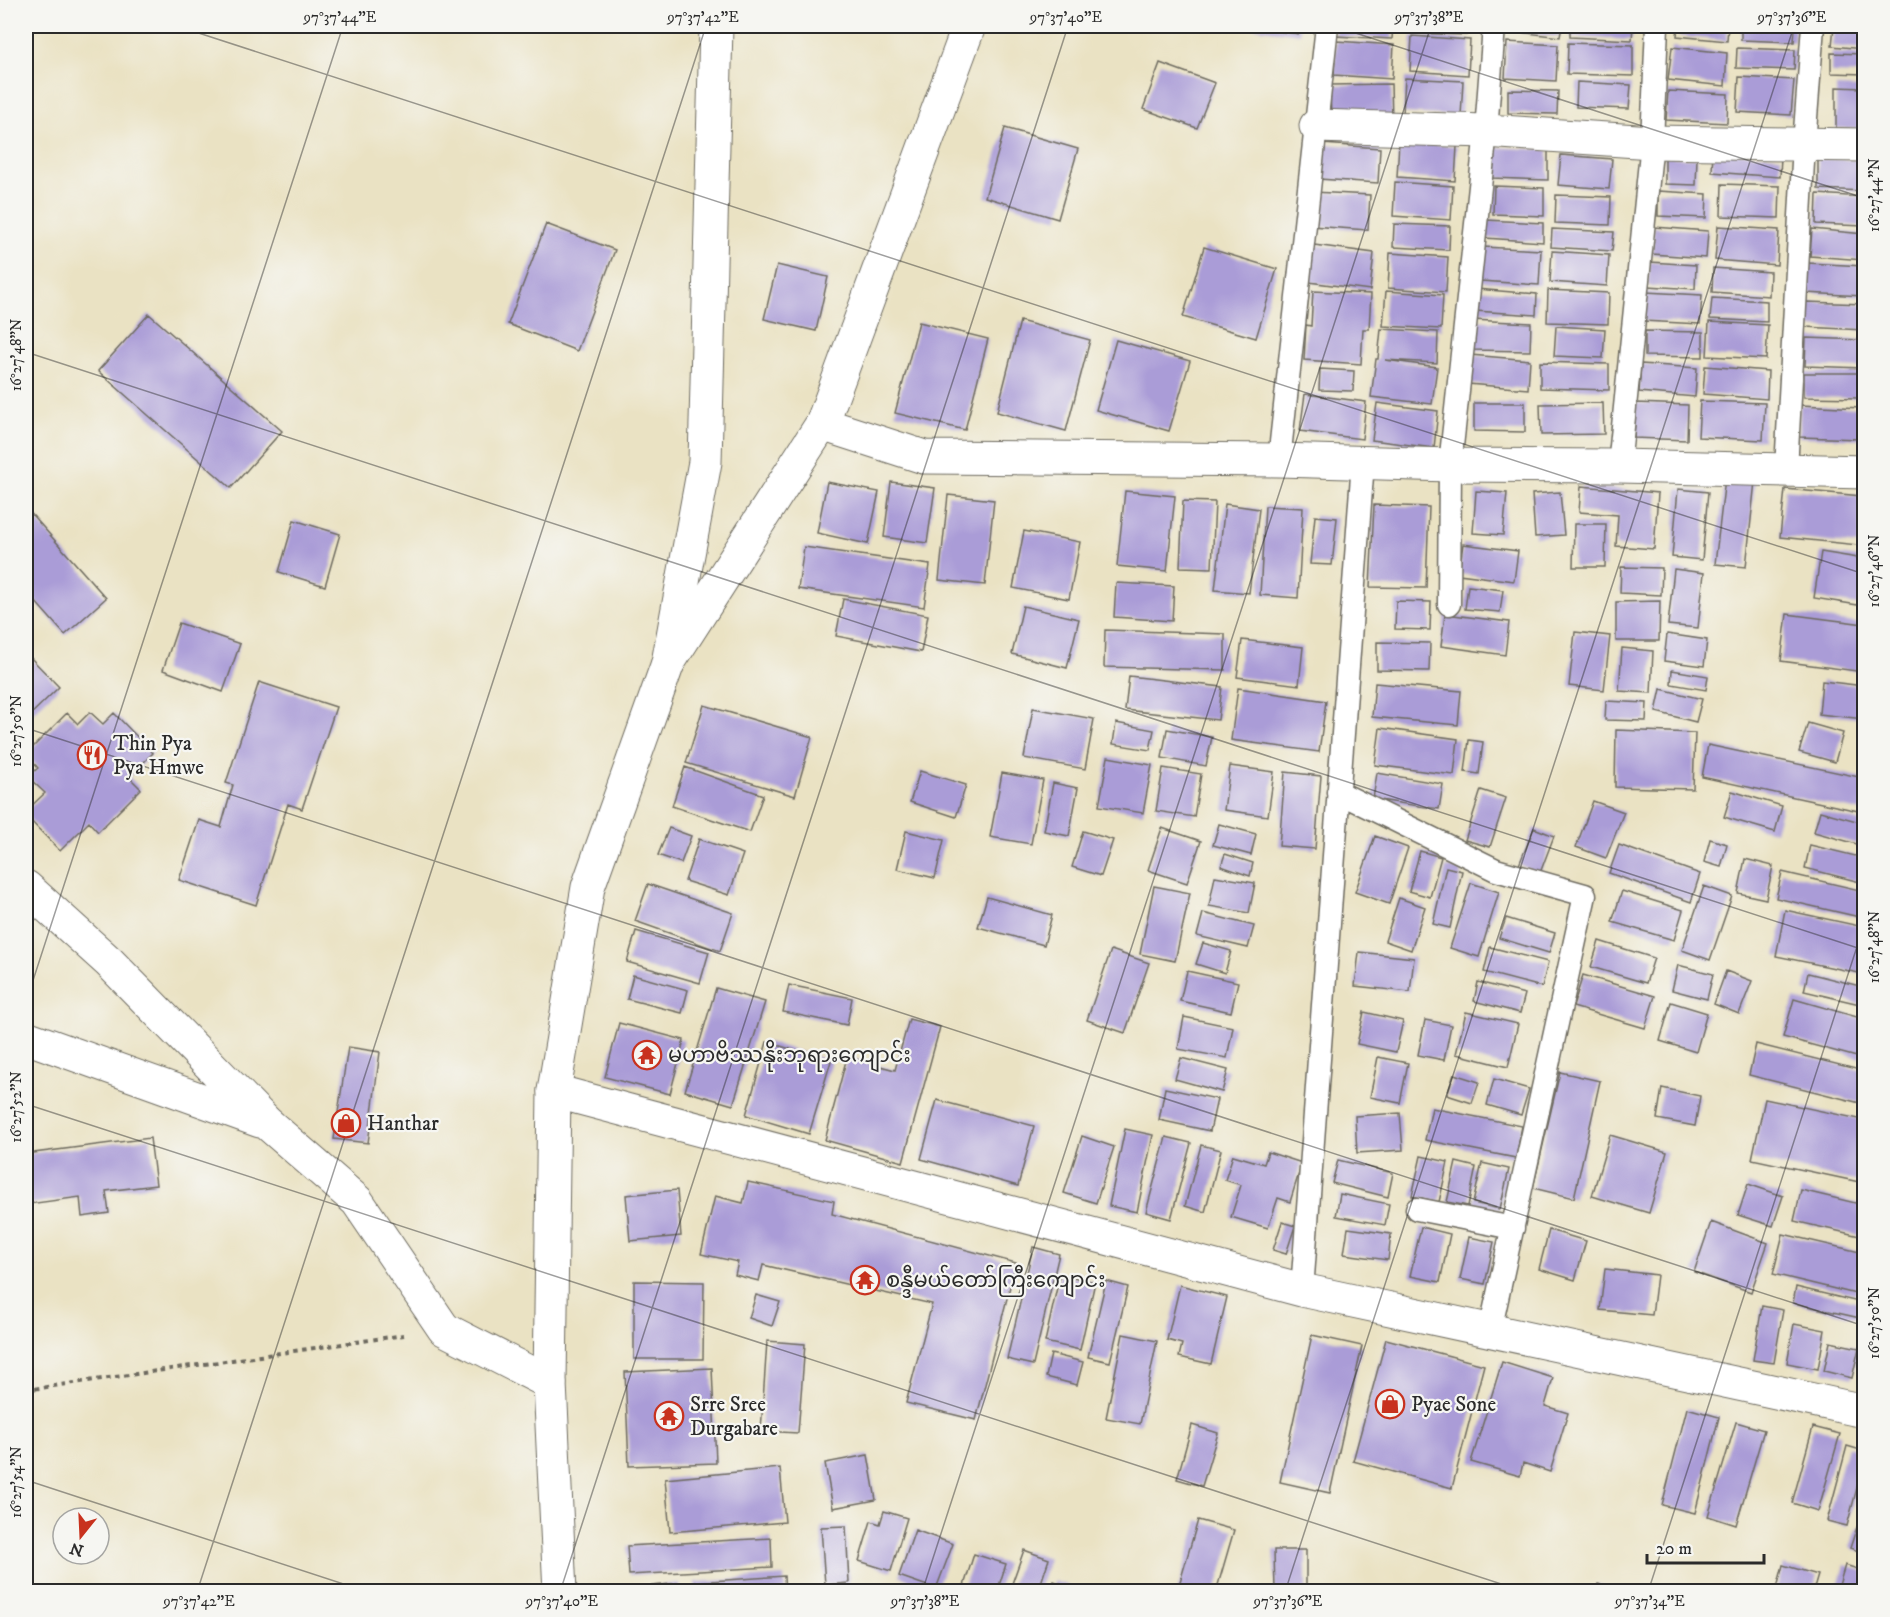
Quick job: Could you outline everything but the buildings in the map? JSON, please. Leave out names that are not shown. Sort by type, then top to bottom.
[{"type":"street","points":[[560,1592],[550,1383],[554,1091],[588,887],[668,663],[705,462],[716,26]]},
{"type":"street","points":[[668,663],[822,424],[969,26]]},
{"type":"street","points":[[1316,126],[1486,131],[1652,142],[1864,145]]},
{"type":"street","points":[[822,424],[924,457],[1279,459],[1450,465],[1619,466],[1864,472]]},
{"type":"street","points":[[26,886],[109,962],[267,1123],[357,1201],[444,1329],[550,1383]]},
{"type":"street","points":[[26,1037],[267,1123]]},
{"type":"street","points":[[554,1091],[1302,1290],[1864,1411]]},
{"type":"lane","points":[[1279,459],[1327,26]]},
{"type":"lane","points":[[1449,604],[1450,465],[1486,131],[1494,26]]},
{"type":"lane","points":[[1619,466],[1652,142],[1657,26]]},
{"type":"lane","points":[[1786,469],[1804,144],[1813,26]]},
{"type":"lane","points":[[1302,1290],[1363,462]]},
{"type":"lane","points":[[1338,792],[1496,870],[1585,895],[1490,1331]]},
{"type":"lane","points":[[1417,1209],[1514,1228]]},
{"type":"path","points":[[26,1390],[444,1329]]},
{"type":"place","name":"Thin Pya Pya Hmwe","points":[[92,755]]},
{"type":"place","name":"မဟာဗိဿနိုးဘုရားကျောင်း","points":[[647,1055]]},
{"type":"place","name":"Hanthar","points":[[346,1123]]},
{"type":"place","name":"စန္ဒီမယ်တော်ကြီးကျောင်း","points":[[865,1280]]},
{"type":"place","name":"Pyae Sone","points":[[1390,1404]]},
{"type":"place","name":"Srre Sree Durgabare","points":[[669,1416]]}]
